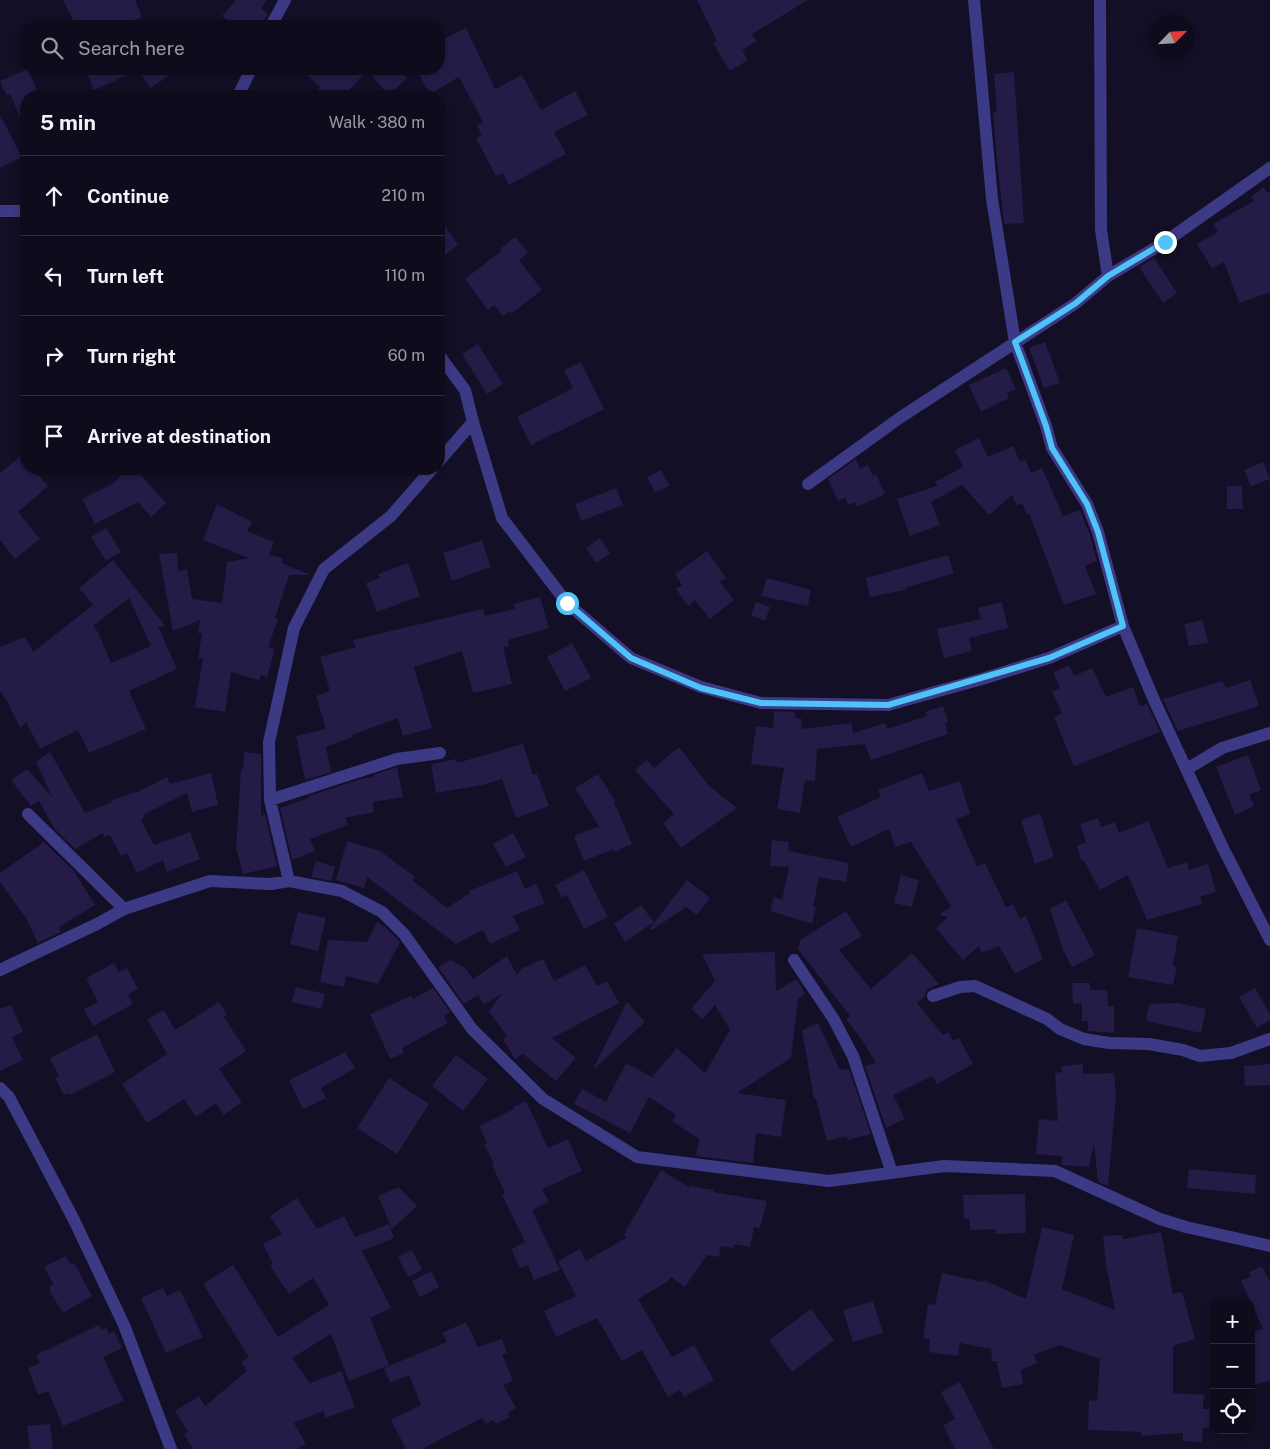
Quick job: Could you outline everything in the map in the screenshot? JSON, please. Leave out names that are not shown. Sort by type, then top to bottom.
[{"type":"street","points":[[274,20],[285,0]]},
{"type":"street","points":[[974,0],[992,199],[1015,342],[1046,426],[1052,448],[1087,504],[1098,532],[1123,626],[1154,700],[1223,848],[1270,940]]},
{"type":"street","points":[[1100,0],[1102,230],[1108,276]]},
{"type":"street","points":[[241,90],[248,75]]},
{"type":"street","points":[[808,484],[901,417],[1076,303],[1108,276],[1165,242],[1270,168]]},
{"type":"street","points":[[0,211],[20,211]]},
{"type":"street","points":[[445,363],[465,390],[502,518],[567,603],[631,658],[701,688],[761,703],[888,705],[1049,658],[1123,626]]},
{"type":"street","points":[[445,454],[473,422]]},
{"type":"street","points":[[289,881],[270,800],[269,742],[294,628],[324,569],[391,516],[427,475]]},
{"type":"street","points":[[1187,769],[1222,748],[1270,733]]},
{"type":"street","points":[[270,800],[397,760],[440,753]]},
{"type":"street","points":[[28,814],[124,909]]},
{"type":"street","points":[[0,970],[97,924],[124,909],[210,882],[271,884],[289,881],[342,891],[382,912],[404,934],[472,1029],[543,1099],[637,1157],[829,1181],[944,1166],[1055,1171],[1160,1219],[1186,1227],[1270,1246]]},
{"type":"street","points":[[794,960],[833,1018],[853,1056],[892,1173]]},
{"type":"street","points":[[933,996],[960,987],[975,986],[1047,1019],[1060,1029],[1084,1039],[1108,1043],[1149,1044],[1183,1050],[1200,1056],[1231,1053],[1270,1039]]},
{"type":"street","points":[[0,1088],[9,1097],[99,1271],[124,1325],[171,1449]]},
{"type":"building","points":[[63,0],[135,0],[142,17],[135,20],[73,20]]},
{"type":"building","points":[[236,0],[267,0],[261,8],[268,14],[264,20],[227,20],[222,16]]},
{"type":"building","points":[[697,0],[808,0],[752,34],[757,41],[742,50],[748,60],[730,71],[713,43],[717,41]]},
{"type":"building","points":[[466,28],[495,89],[522,75],[541,110],[575,91],[588,115],[554,132],[566,154],[509,185],[503,173],[496,176],[476,138],[482,135],[477,125],[483,122],[459,77],[437,90],[428,90],[419,75],[445,75],[445,38]]},
{"type":"building","points":[[20,72],[20,75],[30,75],[37,90],[20,90],[20,117],[10,94],[6,95],[0,81]]},
{"type":"building","points":[[1014,72],[1024,223],[1004,224],[993,113],[997,111],[994,74]]},
{"type":"building","points":[[88,75],[127,75],[94,90]]},
{"type":"building","points":[[142,75],[169,75],[151,88]]},
{"type":"building","points":[[307,75],[363,75],[349,90],[317,90],[320,87]]},
{"type":"building","points":[[404,75],[407,78],[394,90],[385,90],[372,76]]},
{"type":"building","points":[[0,115],[20,153],[20,158],[0,168]]},
{"type":"building","points":[[1263,187],[1268,193],[1270,192],[1270,292],[1239,303],[1224,262],[1212,269],[1197,244],[1218,232],[1213,224],[1254,201],[1251,197]]},
{"type":"building","points":[[445,227],[458,245],[445,255]]},
{"type":"building","points":[[515,237],[528,252],[519,260],[542,290],[512,313],[510,311],[503,316],[494,305],[488,310],[465,279],[501,251],[500,249]]},
{"type":"building","points":[[1154,258],[1177,293],[1163,303],[1139,267]]},
{"type":"building","points":[[1045,342],[1060,383],[1044,388],[1029,348]]},
{"type":"building","points":[[478,344],[503,384],[487,394],[462,354]]},
{"type":"building","points":[[581,362],[604,409],[531,445],[517,417],[573,388],[564,370]]},
{"type":"building","points":[[1006,368],[1016,389],[1007,393],[1009,398],[981,412],[969,385]]},
{"type":"building","points":[[979,438],[988,457],[1013,446],[1020,462],[1025,459],[1031,473],[1042,468],[1063,516],[1080,510],[1090,535],[1097,561],[1085,566],[1096,594],[1064,605],[1029,513],[1027,514],[1022,503],[1017,506],[1012,495],[989,515],[962,485],[931,502],[940,525],[910,536],[897,499],[937,486],[935,482],[963,467],[955,450]]},
{"type":"building","points":[[20,457],[20,475],[38,475],[48,486],[18,512],[40,539],[15,559],[0,540],[0,473]]},
{"type":"building","points":[[856,459],[860,469],[868,465],[873,476],[876,474],[885,494],[857,507],[855,502],[848,505],[845,498],[838,501],[828,479]]},
{"type":"building","points":[[1263,462],[1270,479],[1251,486],[1244,470]]},
{"type":"building","points":[[661,470],[670,486],[655,492],[647,477]]},
{"type":"building","points":[[121,475],[140,475],[166,503],[151,517],[138,502],[95,524],[82,499],[114,483]]},
{"type":"building","points":[[1227,486],[1242,486],[1243,509],[1227,509]]},
{"type":"building","points":[[616,488],[623,505],[581,521],[575,504]]},
{"type":"building","points":[[217,504],[252,522],[247,531],[274,542],[269,555],[283,558],[282,563],[310,575],[289,575],[275,618],[278,619],[268,647],[275,649],[267,677],[261,675],[259,680],[231,672],[225,712],[195,707],[203,657],[198,660],[202,633],[198,633],[200,620],[173,631],[159,554],[177,553],[178,571],[187,569],[192,599],[222,603],[227,562],[249,558],[203,540]]},
{"type":"building","points":[[106,528],[121,552],[106,561],[91,537]]},
{"type":"building","points":[[600,538],[610,553],[596,563],[586,548]]},
{"type":"building","points":[[482,540],[491,567],[452,581],[443,553]]},
{"type":"building","points":[[707,551],[726,578],[720,582],[734,600],[710,619],[695,600],[688,606],[676,589],[682,585],[675,574]]},
{"type":"building","points":[[948,555],[954,573],[905,588],[905,590],[870,597],[866,578]]},
{"type":"building","points":[[113,560],[166,627],[158,626],[177,669],[129,691],[146,729],[89,753],[78,730],[40,749],[26,722],[20,728],[0,691],[0,647],[25,637],[33,652],[93,605],[79,588]],"holes":[[[129,598],[151,646],[111,663],[98,632],[93,626]]]},
{"type":"building","points":[[408,563],[420,596],[377,612],[366,583],[380,578],[378,574]]},
{"type":"building","points":[[767,578],[811,590],[808,606],[761,596]]},
{"type":"building","points":[[540,597],[549,628],[508,640],[509,646],[503,647],[512,684],[473,693],[462,651],[414,667],[432,728],[403,736],[398,718],[352,735],[353,737],[326,747],[331,772],[305,780],[296,736],[326,729],[316,696],[330,691],[320,657],[356,647],[353,640],[483,609],[485,616],[515,609],[513,604]]},
{"type":"building","points":[[756,602],[770,607],[765,621],[751,615]]},
{"type":"building","points":[[1002,602],[1008,628],[969,638],[972,651],[944,658],[937,629],[981,619],[978,608]]},
{"type":"building","points":[[1203,620],[1208,643],[1189,646],[1184,624]]},
{"type":"building","points":[[572,643],[591,678],[565,691],[547,657]]},
{"type":"building","points":[[1069,665],[1074,676],[1092,668],[1106,697],[1133,687],[1140,706],[1147,704],[1160,732],[1074,766],[1054,717],[1062,713],[1052,692],[1060,688],[1053,673]]},
{"type":"building","points":[[1250,680],[1259,706],[1178,731],[1163,699],[1222,681],[1226,688]]},
{"type":"building","points":[[943,706],[948,722],[945,723],[948,734],[871,760],[865,744],[817,749],[815,781],[805,780],[800,813],[777,809],[784,768],[751,764],[756,726],[773,728],[774,711],[795,712],[795,718],[802,719],[801,729],[852,723],[853,733],[885,723],[887,729],[927,716],[925,712]]},
{"type":"building","points":[[523,744],[533,775],[537,774],[549,806],[516,818],[502,779],[482,785],[436,793],[431,764],[456,759],[457,763]]},
{"type":"building","points":[[679,747],[709,786],[737,808],[681,848],[663,823],[674,814],[635,770],[647,760],[654,768]]},
{"type":"building","points":[[50,752],[85,813],[135,793],[167,777],[170,784],[211,773],[218,805],[192,812],[187,793],[143,815],[144,818],[141,820],[154,845],[190,832],[200,859],[167,872],[163,860],[137,873],[127,853],[121,856],[110,835],[104,837],[103,833],[75,849],[54,828],[39,801],[31,806],[11,780],[27,769],[52,797],[36,762]]},
{"type":"building","points":[[244,752],[261,754],[261,816],[265,814],[277,866],[243,874],[236,848],[241,769],[243,769]]},
{"type":"building","points":[[1248,755],[1261,790],[1249,795],[1254,806],[1235,815],[1216,767]]},
{"type":"building","points":[[397,767],[403,797],[373,802],[374,812],[345,818],[348,825],[310,839],[315,851],[292,860],[280,808],[309,798],[309,796],[373,777],[373,775]]},
{"type":"building","points":[[922,773],[929,791],[960,781],[970,814],[956,819],[977,866],[985,863],[1006,907],[1013,904],[1020,919],[1026,916],[1043,959],[1015,974],[999,946],[982,953],[979,946],[963,960],[936,928],[948,917],[939,915],[951,906],[911,842],[895,847],[889,829],[851,847],[837,817],[881,797],[878,790]]},
{"type":"building","points":[[598,774],[616,802],[614,802],[632,844],[615,852],[613,849],[584,861],[574,836],[599,826],[575,788]]},
{"type":"building","points":[[1040,813],[1054,857],[1035,864],[1021,820]]},
{"type":"building","points":[[1098,818],[1101,827],[1115,822],[1119,833],[1148,821],[1168,868],[1187,862],[1189,870],[1208,864],[1216,892],[1200,897],[1202,904],[1147,920],[1128,875],[1100,890],[1083,860],[1081,860],[1077,846],[1086,842],[1080,824]]},
{"type":"building","points":[[513,833],[526,857],[506,867],[493,844]]},
{"type":"building","points":[[772,840],[789,842],[788,851],[849,863],[846,882],[819,877],[813,907],[816,907],[812,924],[770,911],[774,897],[782,900],[789,867],[770,866]]},
{"type":"building","points":[[347,841],[380,851],[415,877],[412,880],[447,908],[470,893],[469,891],[517,871],[525,889],[536,884],[545,903],[513,916],[520,930],[490,944],[483,930],[456,944],[367,877],[364,888],[336,880]]},
{"type":"building","points":[[44,842],[74,871],[95,905],[59,927],[61,932],[38,943],[27,920],[0,882],[0,873]]},
{"type":"building","points":[[316,861],[335,867],[331,881],[311,877]]},
{"type":"building","points":[[584,870],[608,917],[584,929],[567,895],[562,898],[555,885]]},
{"type":"building","points":[[901,875],[919,880],[912,907],[894,903]]},
{"type":"building","points":[[687,880],[710,898],[697,915],[686,907],[652,930],[650,928]]},
{"type":"building","points":[[1066,900],[1095,955],[1072,967],[1063,950],[1050,909]]},
{"type":"building","points":[[641,905],[654,922],[625,942],[614,924]]},
{"type":"building","points":[[846,911],[862,936],[839,950],[871,989],[912,953],[939,984],[927,990],[925,996],[917,1003],[943,1035],[948,1032],[953,1041],[959,1038],[973,1064],[937,1084],[932,1076],[893,1095],[905,1119],[886,1128],[865,1066],[876,1063],[846,1019],[850,1016],[798,949],[800,940]]},
{"type":"building","points":[[298,912],[326,918],[318,951],[290,944]]},
{"type":"building","points":[[377,922],[400,942],[378,984],[346,976],[344,987],[320,982],[328,940],[367,942]]},
{"type":"building","points":[[1137,928],[1178,936],[1173,966],[1177,967],[1173,985],[1128,977]]},
{"type":"building","points":[[775,952],[776,991],[797,979],[805,994],[798,999],[791,1058],[737,1093],[786,1100],[781,1137],[756,1133],[753,1163],[696,1156],[699,1139],[672,1121],[676,1115],[649,1097],[630,1133],[574,1104],[582,1089],[606,1102],[626,1063],[652,1077],[677,1048],[705,1073],[730,1030],[715,1005],[703,1019],[691,1009],[715,981],[702,954]]},
{"type":"building","points":[[507,956],[517,975],[521,969],[543,959],[554,981],[585,965],[597,986],[607,981],[619,1003],[552,1038],[576,1058],[556,1081],[523,1054],[515,1059],[503,1039],[507,1036],[489,1011],[502,994],[484,1004],[478,995],[464,1004],[438,967],[450,960],[465,968],[473,979]]},
{"type":"building","points":[[114,963],[119,972],[127,968],[138,989],[128,995],[133,1004],[93,1026],[84,1009],[98,1002],[86,978]]},
{"type":"building","points":[[1072,983],[1090,983],[1090,990],[1107,990],[1108,1006],[1114,1006],[1114,1033],[1088,1031],[1088,1021],[1082,1021],[1082,1003],[1073,1004]]},
{"type":"building","points":[[296,987],[325,994],[321,1009],[292,1002]]},
{"type":"building","points":[[433,988],[450,1012],[444,1016],[448,1023],[402,1048],[404,1053],[390,1059],[370,1014],[411,996],[413,999]]},
{"type":"building","points":[[1255,988],[1270,1014],[1270,1020],[1257,1028],[1239,997]]},
{"type":"building","points":[[219,1002],[227,1014],[224,1017],[246,1051],[219,1069],[242,1102],[224,1115],[216,1103],[196,1117],[184,1099],[147,1123],[122,1084],[167,1054],[147,1019],[164,1010],[175,1030]]},
{"type":"building","points":[[627,1002],[645,1022],[595,1068],[594,1067]]},
{"type":"building","points":[[1178,1003],[1206,1009],[1201,1033],[1146,1021],[1149,1004]]},
{"type":"building","points":[[11,1005],[23,1032],[12,1037],[23,1060],[0,1071],[0,1009]]},
{"type":"building","points":[[818,1023],[840,1070],[849,1069],[871,1134],[848,1140],[847,1136],[827,1141],[816,1099],[814,1099],[802,1030]]},
{"type":"building","points":[[97,1034],[115,1072],[70,1095],[69,1093],[64,1095],[55,1078],[59,1076],[50,1058]]},
{"type":"building","points":[[345,1052],[355,1068],[321,1088],[326,1098],[303,1109],[289,1080]]},
{"type":"building","points":[[456,1055],[488,1079],[463,1111],[432,1086]]},
{"type":"building","points":[[1083,1064],[1083,1074],[1114,1073],[1116,1096],[1108,1186],[1098,1182],[1094,1143],[1089,1167],[1062,1165],[1062,1156],[1036,1154],[1039,1119],[1058,1121],[1055,1073],[1062,1072],[1061,1066]]},
{"type":"building","points":[[1270,1064],[1270,1085],[1245,1086],[1244,1066]]},
{"type":"building","points":[[389,1078],[429,1104],[397,1154],[357,1128]]},
{"type":"building","points":[[526,1101],[548,1148],[568,1139],[582,1171],[542,1189],[549,1202],[532,1210],[560,1270],[534,1280],[528,1265],[520,1268],[511,1249],[525,1242],[502,1195],[505,1193],[492,1165],[494,1164],[484,1144],[487,1143],[479,1126]]},
{"type":"building","points":[[1189,1169],[1256,1175],[1255,1194],[1187,1188]]},
{"type":"building","points":[[661,1170],[690,1188],[690,1186],[714,1190],[713,1192],[767,1201],[760,1228],[754,1227],[750,1247],[734,1244],[734,1248],[721,1246],[719,1257],[707,1255],[685,1287],[671,1277],[667,1282],[638,1299],[672,1357],[694,1345],[714,1380],[684,1397],[680,1390],[668,1397],[642,1350],[622,1361],[597,1318],[556,1337],[544,1311],[576,1296],[558,1261],[580,1249],[586,1261],[626,1238],[624,1234]]},
{"type":"building","points":[[399,1187],[417,1206],[392,1229],[378,1196]]},
{"type":"building","points":[[1025,1194],[1026,1233],[996,1234],[996,1229],[970,1230],[970,1219],[964,1219],[963,1195]]},
{"type":"building","points":[[297,1198],[317,1229],[344,1216],[355,1237],[389,1224],[394,1238],[362,1251],[391,1308],[370,1318],[389,1365],[349,1381],[331,1334],[292,1358],[310,1383],[341,1371],[355,1407],[326,1418],[323,1411],[294,1423],[306,1444],[297,1449],[193,1449],[184,1434],[188,1432],[175,1411],[199,1396],[205,1406],[247,1371],[241,1362],[249,1357],[203,1284],[233,1265],[278,1337],[329,1305],[313,1278],[289,1294],[270,1266],[273,1264],[263,1244],[282,1234],[270,1216]]},
{"type":"building","points":[[1042,1227],[1074,1235],[1062,1289],[1115,1310],[1106,1265],[1103,1236],[1122,1235],[1123,1239],[1161,1232],[1173,1294],[1182,1292],[1195,1339],[1173,1346],[1173,1393],[1204,1395],[1203,1409],[1210,1409],[1209,1428],[1203,1428],[1202,1442],[1183,1441],[1183,1433],[1141,1436],[1141,1432],[1088,1430],[1089,1400],[1097,1401],[1100,1359],[1059,1345],[1034,1355],[1037,1363],[1021,1370],[1023,1384],[1002,1388],[997,1363],[999,1362],[992,1361],[991,1349],[960,1343],[958,1356],[929,1352],[930,1339],[923,1338],[928,1304],[935,1305],[942,1273],[983,1282],[984,1280],[1026,1299]]},
{"type":"building","points":[[412,1250],[422,1270],[408,1277],[398,1257]]},
{"type":"building","points":[[66,1256],[71,1265],[74,1263],[92,1296],[63,1313],[50,1292],[49,1287],[53,1283],[44,1267]]},
{"type":"building","points":[[1262,1266],[1270,1282],[1270,1380],[1255,1385],[1255,1331],[1263,1329],[1255,1312],[1255,1299],[1249,1299],[1241,1281],[1251,1276],[1249,1272]]},
{"type":"building","points":[[431,1271],[439,1287],[420,1297],[412,1281]]},
{"type":"building","points":[[163,1288],[167,1296],[180,1290],[203,1337],[166,1353],[141,1298]]},
{"type":"building","points":[[873,1301],[883,1333],[853,1342],[843,1310]]},
{"type":"building","points":[[811,1309],[834,1340],[792,1372],[769,1340]]},
{"type":"building","points":[[466,1322],[478,1347],[502,1339],[507,1353],[502,1354],[513,1381],[503,1385],[516,1408],[508,1413],[510,1417],[496,1424],[493,1420],[486,1424],[482,1418],[422,1449],[406,1449],[391,1420],[421,1405],[409,1375],[390,1383],[384,1368],[447,1342],[442,1333]]},
{"type":"building","points":[[99,1325],[101,1330],[106,1327],[109,1334],[114,1331],[122,1348],[103,1357],[124,1401],[63,1426],[48,1391],[38,1395],[28,1368],[40,1363],[36,1355]]},
{"type":"building","points":[[960,1382],[994,1449],[955,1449],[943,1425],[955,1419],[941,1392]]},
{"type":"building","points":[[50,1424],[53,1449],[30,1449],[27,1426]]},
{"type":"route","points":[[567,603],[631,658],[701,688],[761,703],[888,705],[1049,658],[1123,626],[1098,532],[1087,504],[1052,448],[1046,426],[1015,342],[1076,303],[1108,276],[1165,242]]}]
